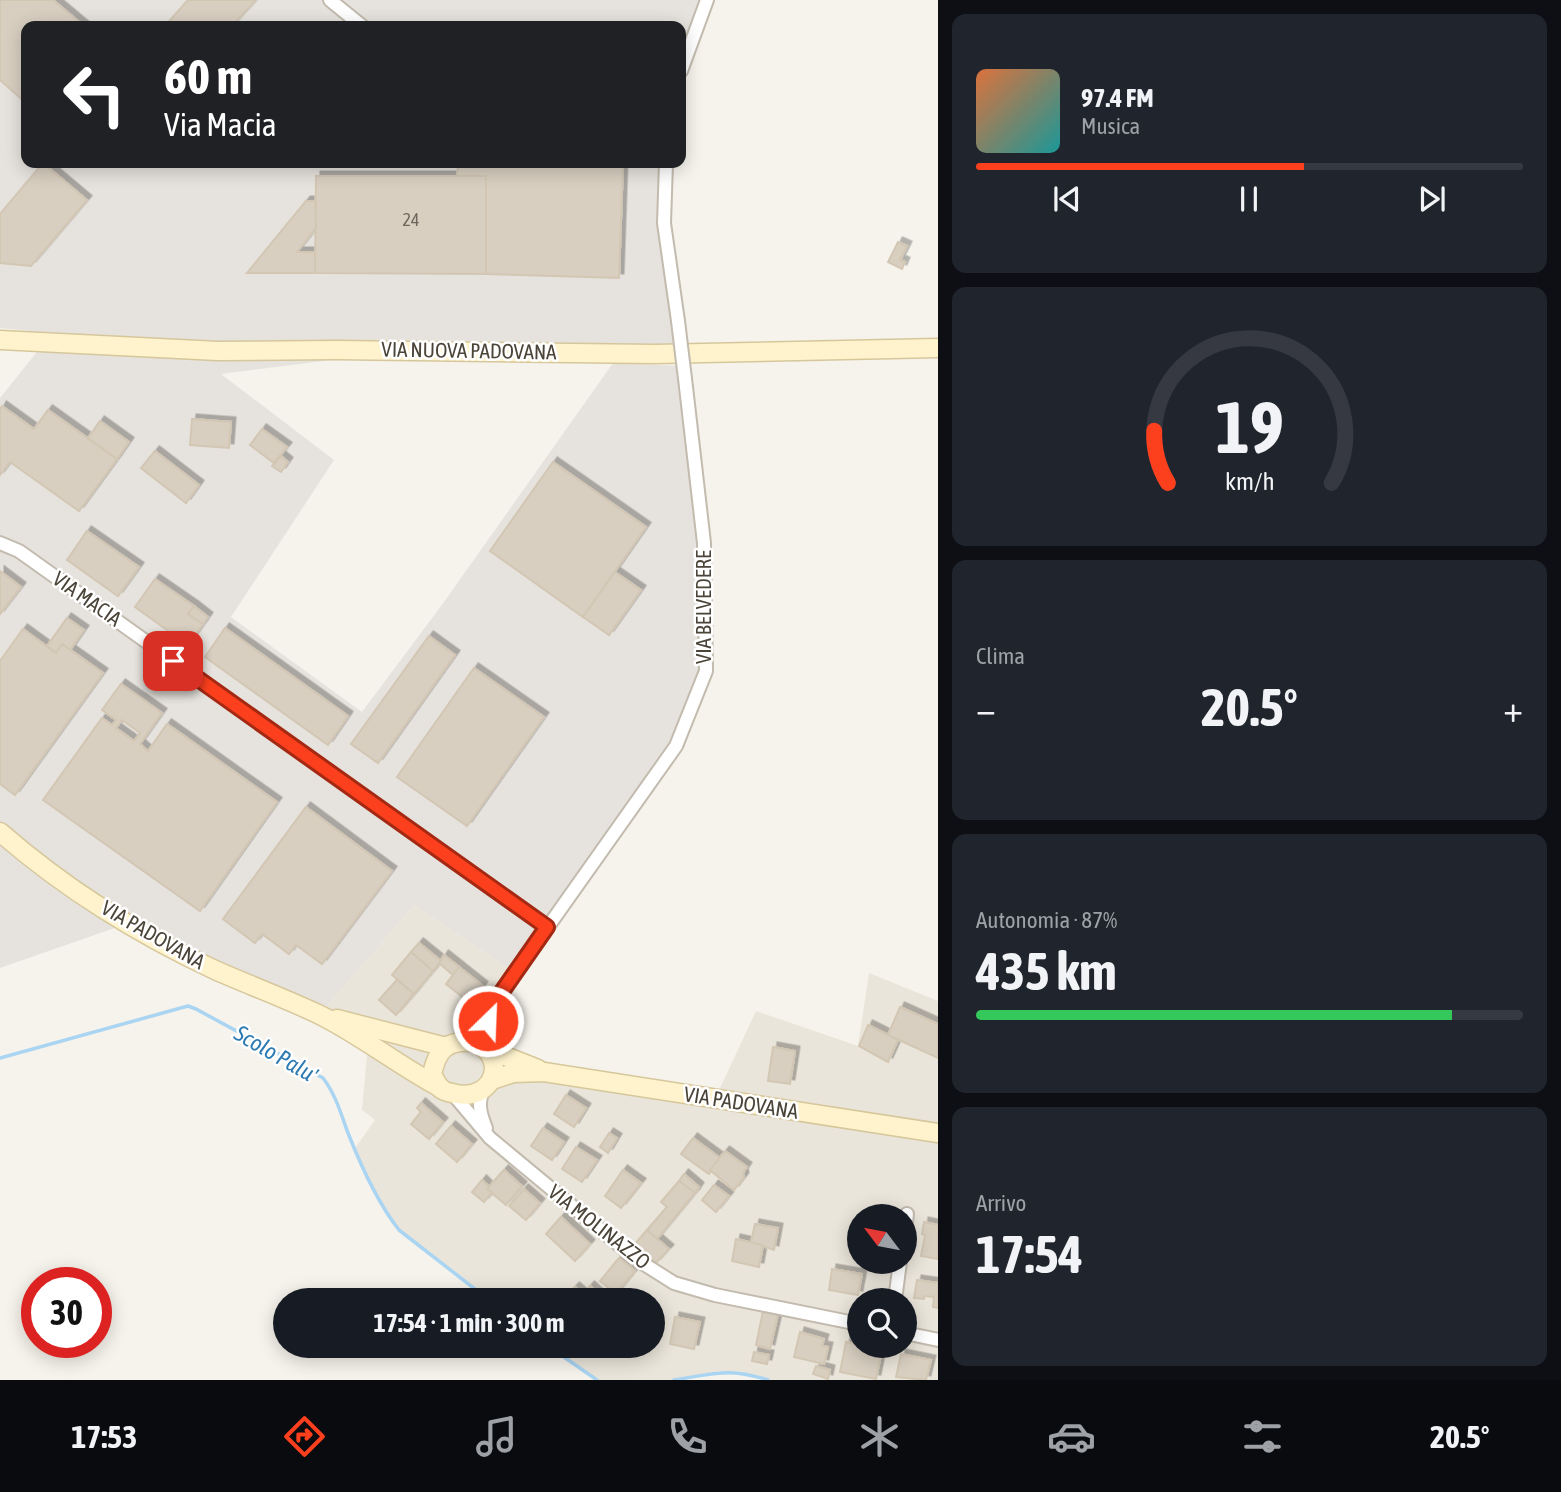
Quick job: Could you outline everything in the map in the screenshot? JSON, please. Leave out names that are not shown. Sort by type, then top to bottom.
[{"type":"street","points":[[330,0],[356,21]]},
{"type":"street","points":[[686,57],[707,0]]},
{"type":"street","name":"VIA BELVEDERE","points":[[453,1044],[501,993],[677,746],[706,671],[704,543],[664,223],[666,168]]},
{"type":"street","name":"VIA NUOVA PADOVANA","points":[[0,340],[218,351],[655,354],[938,348]]},
{"type":"street","name":"VIA MACIA","points":[[0,543],[19,551],[547,927]]},
{"type":"street","name":"VIA PADOVANA","points":[[0,832],[82,894],[151,937],[213,969],[319,1015],[403,1068],[447,1091],[468,1096],[513,1073],[544,1072],[938,1133]]},
{"type":"street","name":"VIA BELVEDERE","points":[[484,1048],[488,1021],[501,993]]},
{"type":"street","name":"VIA PADOVANA","points":[[319,1015],[453,1044],[473,1042],[544,1072]]},
{"type":"street","points":[[447,1091],[432,1075],[435,1059],[453,1044]]},
{"type":"street","points":[[484,1048],[494,1063],[488,1085],[481,1097],[480,1114],[490,1139]]},
{"type":"street","name":"VIA MOLINAZZO","points":[[447,1091],[490,1139],[636,1259],[674,1283],[715,1296],[847,1322]]},
{"type":"street","points":[[917,1336],[938,1340]]},
{"type":"shaded area","points":[[0,0],[707,0],[686,57],[686,21],[21,21],[21,168],[666,168],[664,223],[682,353],[402,351],[221,374],[334,460],[231,617],[362,712],[444,602],[613,363],[682,366],[704,543],[706,671],[676,746],[515,972],[414,905],[319,1015],[129,923],[0,968],[0,398],[52,333],[0,328]]},
{"type":"shaded area","points":[[414,905],[515,972],[501,993],[485,1048],[544,1072],[715,1099],[756,1011],[858,1046],[869,973],[938,1001],[938,1380],[768,1380],[749,1374],[719,1371],[674,1380],[597,1380],[565,1358],[665,1358],[665,1288],[474,1288],[399,1230],[387,1215],[355,1148],[375,1120],[362,1110],[368,1044],[319,1015]]},
{"type":"building","points":[[0,0],[53,0],[78,21],[21,21],[21,99],[0,80]]},
{"type":"building","points":[[188,0],[256,0],[237,21],[169,21]]},
{"type":"building","points":[[39,168],[49,168],[87,200],[31,266],[0,263],[0,214]]},
{"type":"building","points":[[458,168],[623,168],[619,278],[486,274],[486,176],[457,176]]},
{"type":"building","points":[[316,176],[486,176],[486,274],[315,273]]},
{"type":"building","points":[[306,201],[315,201],[316,228],[297,252],[315,252],[315,273],[247,273]]},
{"type":"building","points":[[898,242],[907,246],[900,260],[905,262],[902,269],[888,262]]},
{"type":"building","points":[[2,406],[34,429],[48,410],[117,459],[79,511],[10,462],[0,475]]},
{"type":"building","points":[[192,419],[231,422],[229,448],[190,445]]},
{"type":"building","points":[[100,421],[129,442],[117,459],[88,438]]},
{"type":"building","points":[[262,429],[287,447],[274,463],[250,445]]},
{"type":"building","points":[[155,451],[199,485],[186,503],[141,468]]},
{"type":"building","points":[[281,456],[288,462],[281,472],[272,466]]},
{"type":"building","points":[[553,462],[646,527],[583,617],[490,551]]},
{"type":"building","points":[[87,531],[139,567],[118,596],[67,560]]},
{"type":"building","points":[[0,571],[21,587],[0,614]]},
{"type":"building","points":[[615,572],[641,590],[609,635],[583,617]]},
{"type":"building","points":[[155,579],[194,606],[188,614],[203,624],[188,645],[135,607]]},
{"type":"building","points":[[194,606],[208,617],[203,624],[188,614]]},
{"type":"building","points":[[67,618],[84,630],[70,650],[62,644],[56,653],[47,646]]},
{"type":"building","points":[[225,628],[348,716],[328,745],[205,657]]},
{"type":"building","points":[[23,629],[56,653],[62,644],[103,673],[15,795],[0,784],[0,661]]},
{"type":"building","points":[[429,636],[455,655],[378,763],[351,744]]},
{"type":"building","points":[[474,668],[544,717],[467,826],[397,777]]},
{"type":"building","points":[[121,684],[162,713],[140,744],[148,751],[167,724],[277,802],[200,911],[43,800],[102,718],[112,725],[116,720],[102,710]],"holes":[[[122,720],[140,733],[134,741],[116,728]]]},
{"type":"building","points":[[306,807],[392,871],[322,964],[296,945],[289,954],[262,934],[255,943],[223,919]]},
{"type":"building","points":[[419,943],[441,961],[433,971],[411,952]]},
{"type":"building","points":[[411,952],[433,971],[414,994],[392,975]]},
{"type":"building","points":[[444,955],[459,967],[453,975],[439,963]]},
{"type":"building","points":[[459,967],[483,986],[470,1003],[446,984]]},
{"type":"building","points":[[397,980],[414,994],[396,1015],[379,1000]]},
{"type":"building","points":[[900,1007],[938,1024],[938,1058],[888,1035]]},
{"type":"building","points":[[868,1025],[898,1040],[888,1062],[859,1046]]},
{"type":"building","points":[[773,1047],[795,1051],[790,1084],[768,1081]]},
{"type":"building","points":[[566,1095],[586,1108],[574,1127],[554,1114]]},
{"type":"building","points":[[421,1103],[443,1122],[429,1139],[411,1124],[421,1112],[417,1108]]},
{"type":"building","points":[[451,1126],[472,1144],[457,1162],[436,1144]]},
{"type":"building","points":[[543,1128],[564,1142],[552,1160],[531,1146]]},
{"type":"building","points":[[609,1133],[617,1138],[608,1153],[600,1147]]},
{"type":"building","points":[[693,1138],[720,1158],[709,1174],[681,1154]]},
{"type":"building","points":[[576,1147],[597,1160],[582,1182],[562,1169]]},
{"type":"building","points":[[725,1151],[747,1167],[743,1173],[744,1177],[734,1190],[710,1170]]},
{"type":"building","points":[[504,1170],[522,1186],[506,1205],[487,1189]]},
{"type":"building","points":[[623,1170],[641,1183],[621,1208],[605,1196]]},
{"type":"building","points":[[684,1174],[699,1187],[695,1193],[679,1181]]},
{"type":"building","points":[[482,1180],[492,1192],[484,1202],[472,1192]]},
{"type":"building","points":[[679,1181],[695,1193],[657,1239],[647,1230],[667,1207],[661,1202]]},
{"type":"building","points":[[714,1185],[729,1196],[716,1212],[702,1200]]},
{"type":"building","points":[[524,1189],[540,1203],[526,1220],[509,1206]]},
{"type":"building","points":[[561,1217],[590,1244],[575,1261],[546,1234]]},
{"type":"building","points":[[924,1222],[938,1225],[938,1259],[921,1256],[925,1235],[922,1234]]},
{"type":"building","points":[[755,1224],[778,1228],[774,1250],[751,1242]]},
{"type":"building","points":[[647,1230],[669,1249],[656,1263],[635,1244]]},
{"type":"building","points":[[736,1239],[763,1245],[759,1267],[732,1261]]},
{"type":"building","points":[[619,1258],[635,1271],[621,1288],[609,1288],[600,1281]]},
{"type":"building","points":[[832,1269],[847,1272],[847,1274],[862,1274],[859,1288],[847,1288],[847,1293],[829,1290]]},
{"type":"building","points":[[917,1280],[938,1283],[938,1308],[933,1307],[934,1297],[917,1298]]},
{"type":"building","points":[[763,1311],[778,1314],[770,1349],[756,1345]]},
{"type":"building","points":[[675,1317],[700,1322],[694,1349],[670,1344]]},
{"type":"building","points":[[800,1332],[824,1339],[822,1346],[828,1347],[824,1364],[794,1357]]},
{"type":"building","points":[[846,1342],[847,1358],[880,1358],[876,1379],[840,1372]]},
{"type":"building","points":[[754,1352],[769,1355],[767,1364],[752,1361]]},
{"type":"building","points":[[900,1358],[931,1360],[926,1380],[896,1377]]},
{"type":"building","points":[[816,1366],[830,1370],[828,1379],[813,1374]]},
{"type":"waterway","name":"Scolo Palu'","points":[[0,1058],[188,1006],[196,1009],[323,1078],[335,1098],[370,1183],[399,1230],[474,1288]]},
{"type":"waterway","name":"Scolo Palu'","points":[[565,1358],[597,1380]]},
{"type":"waterway","name":"Scolo Palu'","points":[[674,1380],[731,1373],[768,1380]]},
{"type":"route","points":[[173,661],[547,927],[501,993],[488,1021]]}]
